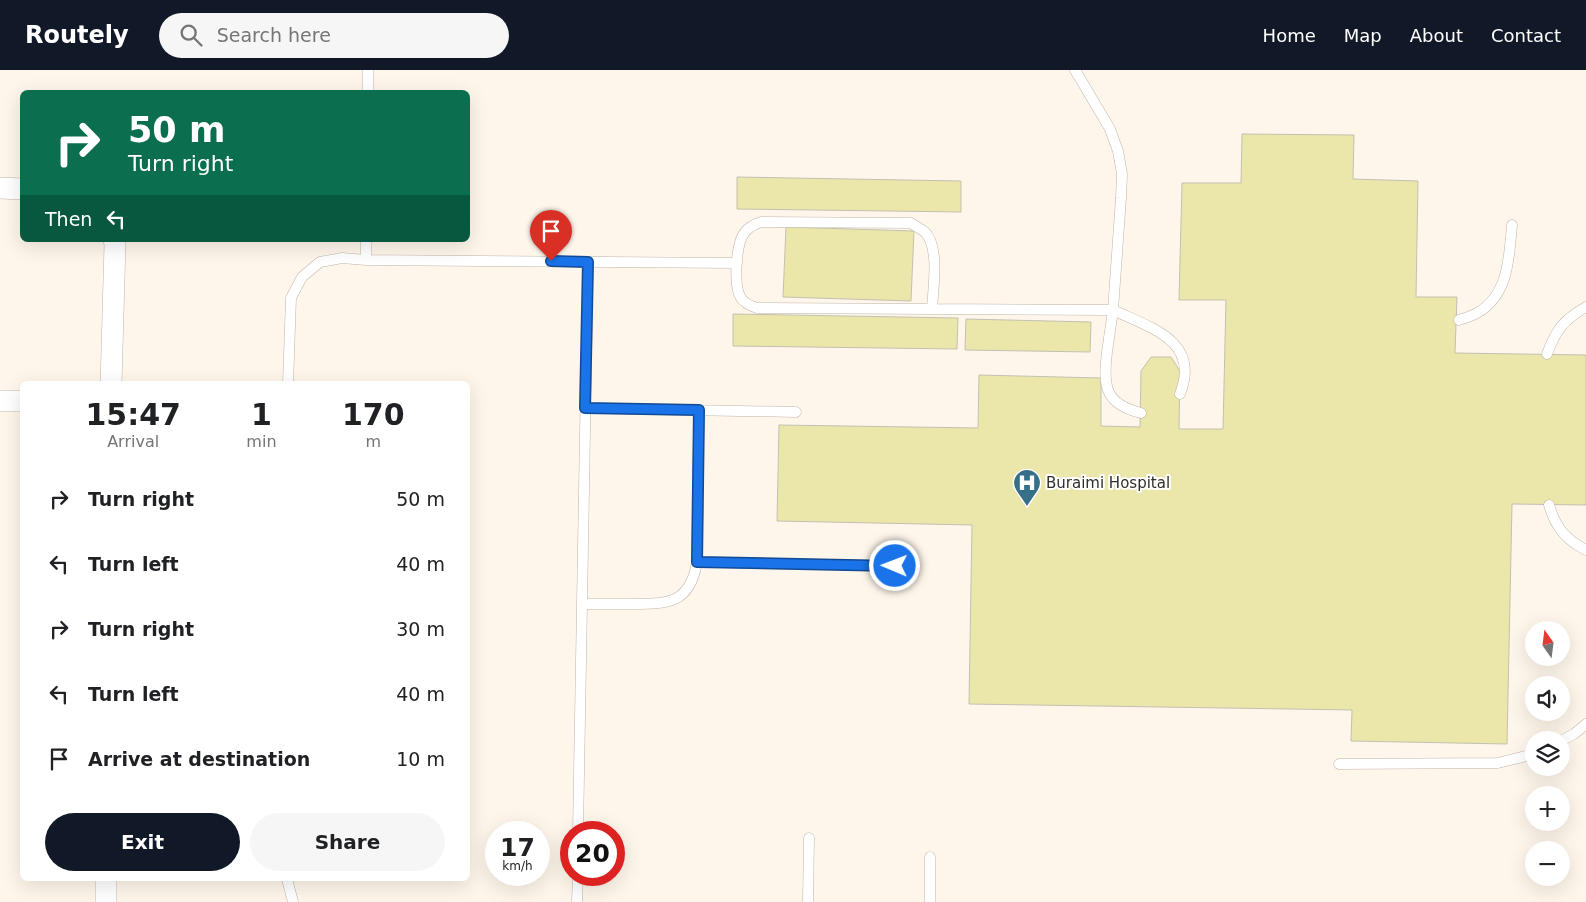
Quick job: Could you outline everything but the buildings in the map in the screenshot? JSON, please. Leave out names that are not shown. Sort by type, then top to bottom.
[{"type":"street","points":[[0,188],[20,188]]},
{"type":"street","points":[[111,381],[114,242]]},
{"type":"street","points":[[0,401],[20,401]]},
{"type":"street","points":[[106,881],[106,902]]},
{"type":"lane","points":[[368,70],[368,90]]},
{"type":"lane","points":[[1075,70],[1110,129],[1122,174],[1113,310],[1104,381],[1108,394],[1116,403],[1128,410],[1141,413]]},
{"type":"lane","points":[[932,309],[934,260],[932,245],[924,232],[911,223],[761,222],[751,226],[743,233],[738,243],[737,289],[741,298],[748,305],[757,308],[932,309],[1113,310],[1166,336],[1177,345],[1183,357],[1186,370],[1180,394]]},
{"type":"lane","points":[[1459,320],[1478,312],[1494,298],[1505,280],[1512,225]]},
{"type":"lane","points":[[366,242],[366,260]]},
{"type":"lane","points":[[288,381],[291,298],[302,277],[320,262],[342,258],[366,260],[737,263]]},
{"type":"lane","points":[[578,821],[588,262]]},
{"type":"lane","points":[[1547,354],[1554,336],[1569,316],[1586,307]]},
{"type":"lane","points":[[585,408],[796,412]]},
{"type":"lane","points":[[582,604],[662,604],[676,599],[687,590],[695,577],[697,562],[699,410]]},
{"type":"lane","points":[[1549,505],[1557,527],[1569,540],[1586,550]]},
{"type":"lane","points":[[697,562],[895,566]]},
{"type":"lane","points":[[1570,736],[1586,724]]},
{"type":"lane","points":[[1339,764],[1498,763],[1525,756]]},
{"type":"lane","points":[[808,902],[809,838]]},
{"type":"lane","points":[[930,857],[930,902]]},
{"type":"lane","points":[[288,881],[293,902]]},
{"type":"lane","points":[[577,902],[578,886]]},
{"type":"place","name":"Buraimi Hospital","points":[[1027,507]]},
{"type":"route","points":[[551,261],[588,262],[585,408],[699,410],[697,562],[895,566]]}]
